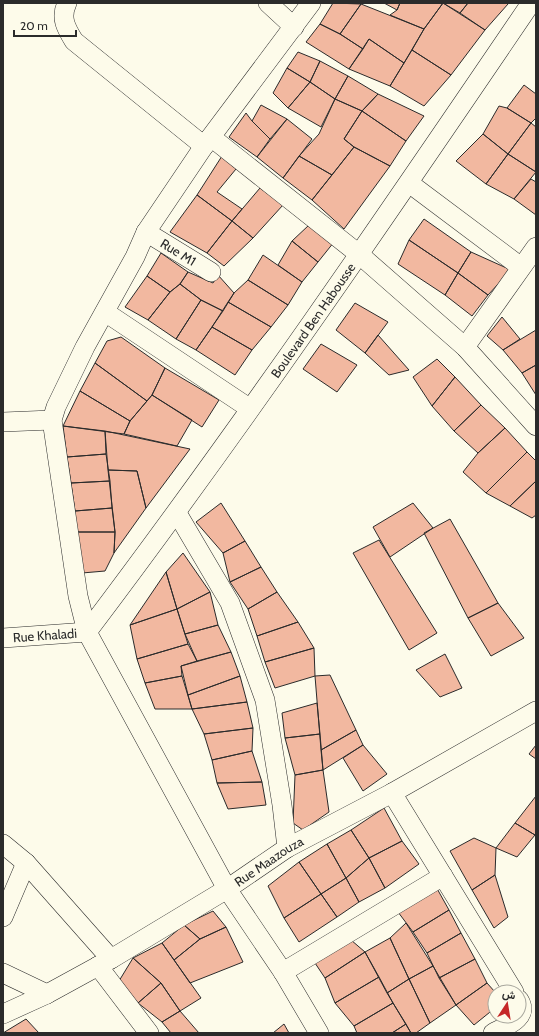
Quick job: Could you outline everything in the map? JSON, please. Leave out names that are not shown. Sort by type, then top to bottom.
[{"type":"street","points":[[68,3],[64,14],[64,24],[74,41],[360,255],[465,347],[536,426]]},
{"type":"street","points":[[268,3],[294,26]]},
{"type":"street","points":[[311,3],[208,142],[146,232],[135,257],[85,347],[56,407],[52,420],[77,590],[87,632],[227,889],[283,972],[319,1033]]},
{"type":"street","name":"Boulevard Ben Habousse","points":[[87,632],[177,513],[249,408],[360,255],[531,3]]},
{"type":"street","points":[[409,183],[521,267]]},
{"type":"street","name":"Rue M1","points":[[146,232],[211,272]]},
{"type":"street","points":[[465,347],[536,247]]},
{"type":"street","points":[[105,312],[249,408]]},
{"type":"street","points":[[3,422],[52,420]]},
{"type":"street","points":[[177,513],[230,603],[265,700],[282,805],[287,848]]},
{"type":"street","name":"Rue Khaladi","points":[[3,638],[87,632]]},
{"type":"street","name":"Rue Maazouza","points":[[3,1014],[47,994],[105,963],[227,889],[287,848],[392,792],[536,711]]},
{"type":"street","points":[[392,792],[509,984]]},
{"type":"street","points":[[3,844],[26,863],[105,963],[149,1033]]},
{"type":"street","points":[[3,918],[26,863]]},
{"type":"street","points":[[283,972],[443,876]]},
{"type":"street","points":[[3,973],[47,994]]},
{"type":"street","points":[[493,1033],[510,1024]]},
{"type":"building","points":[[333,3],[361,4],[340,34],[320,24]]},
{"type":"building","points":[[384,3],[400,3],[397,10]]},
{"type":"building","points":[[400,3],[443,3],[424,29],[390,15],[397,10]]},
{"type":"building","points":[[443,3],[468,3],[460,13]]},
{"type":"building","points":[[443,3],[485,30],[451,75],[412,50],[424,29]]},
{"type":"building","points":[[468,3],[508,4],[485,30],[460,13]]},
{"type":"building","points":[[361,4],[424,29],[404,63],[369,39],[363,49],[340,34]]},
{"type":"building","points":[[320,24],[340,34],[363,49],[349,69],[306,42]]},
{"type":"building","points":[[369,39],[404,63],[390,86],[349,69]]},
{"type":"building","points":[[412,50],[451,75],[424,106],[390,86]]},
{"type":"building","points":[[298,52],[320,61],[310,82],[287,68]]},
{"type":"building","points":[[320,61],[348,76],[335,99],[310,82]]},
{"type":"building","points":[[287,68],[310,82],[288,108],[273,93]]},
{"type":"building","points":[[348,76],[378,94],[362,111],[335,99]]},
{"type":"building","points":[[310,82],[335,99],[321,127],[288,108]]},
{"type":"building","points":[[524,85],[536,94],[536,118],[531,123],[507,108]]},
{"type":"building","points":[[378,94],[424,116],[406,141],[362,111]]},
{"type":"building","points":[[335,99],[362,111],[344,139],[354,147],[332,175],[299,156],[319,134]]},
{"type":"building","points":[[261,105],[287,119],[270,139],[252,121]]},
{"type":"building","points":[[499,106],[507,108],[531,123],[508,154],[483,134]]},
{"type":"building","points":[[362,111],[406,141],[390,166],[354,147],[344,139]]},
{"type":"building","points":[[246,113],[270,139],[257,157],[229,137]]},
{"type":"building","points":[[287,119],[312,139],[283,178],[257,157]]},
{"type":"building","points":[[531,123],[536,127],[536,172],[508,154]]},
{"type":"building","points":[[483,134],[508,154],[486,184],[456,161]]},
{"type":"building","points":[[354,147],[390,166],[344,229],[312,200]]},
{"type":"building","points":[[508,154],[536,172],[514,199],[486,184]]},
{"type":"building","points":[[222,156],[236,169],[217,192],[242,209],[232,221],[197,195]]},
{"type":"building","points":[[299,156],[332,175],[312,200],[283,178]]},
{"type":"building","points":[[531,179],[536,182],[536,215],[514,199]]},
{"type":"building","points":[[260,188],[283,205],[253,238],[232,221]]},
{"type":"building","points":[[197,195],[232,221],[207,253],[170,232]]},
{"type":"building","points":[[424,219],[471,252],[458,273],[409,240]]},
{"type":"building","points":[[232,221],[253,238],[224,266],[207,253]]},
{"type":"building","points":[[309,225],[334,242],[318,262],[292,241]]},
{"type":"building","points":[[409,240],[458,273],[445,295],[398,264]]},
{"type":"building","points":[[292,241],[318,262],[302,282],[278,265]]},
{"type":"building","points":[[471,252],[511,270],[488,295],[458,273]]},
{"type":"building","points":[[161,253],[188,272],[180,284],[170,292],[147,276]]},
{"type":"building","points":[[263,255],[302,282],[288,305],[248,280]]},
{"type":"building","points":[[188,272],[213,283],[218,275],[234,293],[223,311],[201,300],[180,284]]},
{"type":"building","points":[[458,273],[488,295],[472,316],[445,295]]},
{"type":"building","points":[[147,276],[170,292],[148,320],[125,307]]},
{"type":"building","points":[[248,280],[288,305],[271,327],[228,302],[234,293]]},
{"type":"building","points":[[180,284],[201,300],[176,339],[148,320],[170,292]]},
{"type":"building","points":[[201,300],[223,311],[196,350],[176,339]]},
{"type":"building","points":[[228,302],[271,327],[252,350],[212,327]]},
{"type":"building","points":[[355,303],[388,322],[365,353],[336,330]]},
{"type":"building","points":[[502,317],[520,339],[503,350],[487,336]]},
{"type":"building","points":[[212,327],[252,350],[235,375],[196,350]]},
{"type":"building","points":[[536,330],[536,365],[522,373],[503,350]]},
{"type":"building","points":[[378,335],[409,370],[389,375],[365,353]]},
{"type":"building","points":[[121,337],[165,368],[152,395],[147,401],[95,363],[107,341]]},
{"type":"building","points":[[321,344],[357,365],[337,392],[303,369]]},
{"type":"building","points":[[437,359],[455,377],[432,406],[413,377]]},
{"type":"building","points":[[95,363],[147,401],[130,421],[80,391]]},
{"type":"building","points":[[536,365],[536,395],[522,373]]},
{"type":"building","points":[[165,368],[219,400],[202,427],[152,395]]},
{"type":"building","points":[[455,377],[481,405],[454,431],[432,406]]},
{"type":"building","points":[[80,391],[130,421],[124,434],[63,426]]},
{"type":"building","points":[[152,395],[192,420],[177,446],[124,434],[130,421]]},
{"type":"building","points":[[481,405],[505,428],[478,453],[454,431]]},
{"type":"building","points":[[63,426],[105,431],[106,454],[67,457]]},
{"type":"building","points":[[505,428],[527,452],[486,493],[463,472],[478,453]]},
{"type":"building","points":[[105,431],[190,449],[146,508],[137,471],[108,470]]},
{"type":"building","points":[[527,452],[536,461],[536,481],[510,506],[486,493]]},
{"type":"building","points":[[106,454],[110,481],[71,483],[67,457]]},
{"type":"building","points":[[108,470],[137,471],[146,508],[114,553],[115,532]]},
{"type":"building","points":[[110,481],[112,508],[75,511],[71,483]]},
{"type":"building","points":[[536,481],[536,515],[532,518],[510,506]]},
{"type":"building","points":[[221,503],[245,541],[223,553],[196,522]]},
{"type":"building","points":[[413,503],[433,528],[390,557],[373,527]]},
{"type":"building","points":[[112,508],[115,532],[75,532],[75,511]]},
{"type":"building","points":[[450,519],[498,603],[468,618],[424,533]]},
{"type":"building","points":[[75,532],[115,532],[114,553],[105,571],[82,573]]},
{"type":"building","points":[[379,540],[437,633],[409,650],[353,553]]},
{"type":"building","points":[[245,541],[261,567],[230,582],[223,553]]},
{"type":"building","points":[[183,553],[210,592],[177,609],[166,572]]},
{"type":"building","points":[[261,567],[277,592],[248,609],[230,582]]},
{"type":"building","points":[[166,572],[177,609],[130,625]]},
{"type":"building","points":[[210,592],[218,625],[185,634],[177,609]]},
{"type":"building","points":[[277,592],[298,622],[257,636],[248,609]]},
{"type":"building","points":[[498,603],[524,638],[491,656],[468,618]]},
{"type":"building","points":[[177,609],[188,644],[137,659],[130,625]]},
{"type":"building","points":[[298,622],[314,648],[265,662],[257,636]]},
{"type":"building","points":[[218,625],[231,652],[197,661],[185,634]]},
{"type":"building","points":[[188,644],[197,661],[181,666],[182,676],[145,683],[137,659]]},
{"type":"building","points":[[314,648],[315,676],[275,688],[265,662]]},
{"type":"building","points":[[231,652],[240,676],[188,695],[181,666]]},
{"type":"building","points":[[445,654],[462,688],[440,697],[416,670]]},
{"type":"building","points":[[330,675],[356,730],[321,750],[315,676]]},
{"type":"building","points":[[182,676],[192,709],[155,709],[145,683]]},
{"type":"building","points":[[240,676],[247,702],[192,709],[188,695]]},
{"type":"building","points":[[247,702],[253,728],[204,734],[192,709]]},
{"type":"building","points":[[317,703],[320,734],[285,738],[282,713]]},
{"type":"building","points":[[253,728],[252,751],[212,760],[204,734]]},
{"type":"building","points":[[356,730],[363,745],[323,770],[321,750]]},
{"type":"building","points":[[320,734],[323,770],[295,775],[285,738]]},
{"type":"building","points":[[363,745],[387,774],[363,791],[343,758]]},
{"type":"building","points":[[536,745],[536,759],[529,754]]},
{"type":"building","points":[[252,751],[262,782],[217,783],[212,760]]},
{"type":"building","points":[[323,770],[329,812],[303,830],[293,823],[295,775]]},
{"type":"building","points":[[262,782],[266,805],[228,809],[217,783]]},
{"type":"building","points":[[536,796],[536,833],[535,835],[515,823]]},
{"type":"building","points":[[384,808],[402,841],[369,858],[351,830]]},
{"type":"building","points":[[515,823],[535,835],[517,857],[496,848]]},
{"type":"building","points":[[351,830],[369,858],[346,878],[327,844]]},
{"type":"building","points":[[474,838],[496,848],[495,875],[472,890],[450,851]]},
{"type":"building","points":[[402,841],[419,864],[385,888],[369,858]]},
{"type":"building","points":[[327,844],[346,878],[321,894],[299,862]]},
{"type":"building","points":[[369,858],[385,888],[359,902],[346,878]]},
{"type":"building","points":[[299,862],[321,894],[284,918],[268,886]]},
{"type":"building","points":[[495,875],[508,917],[494,928],[472,890]]},
{"type":"building","points":[[346,878],[359,902],[337,917],[321,894]]},
{"type":"building","points":[[435,885],[449,910],[413,932],[398,912]]},
{"type":"building","points":[[321,894],[337,917],[299,942],[284,918]]},
{"type":"building","points":[[449,910],[461,933],[427,953],[413,932]]},
{"type":"building","points":[[213,911],[226,927],[200,939],[184,925]]},
{"type":"building","points":[[406,923],[433,966],[409,979],[390,938]]},
{"type":"building","points":[[184,925],[200,939],[174,960],[162,943]]},
{"type":"building","points":[[226,927],[243,962],[190,983],[174,960],[200,939]]},
{"type":"building","points":[[461,933],[475,959],[439,978],[427,953]]},
{"type":"building","points":[[390,938],[409,979],[387,993],[365,952]]},
{"type":"building","points":[[351,940],[365,952],[325,978],[315,963]]},
{"type":"building","points":[[162,943],[201,998],[180,1011],[161,983],[133,958]]},
{"type":"building","points":[[365,952],[379,977],[335,1003],[325,978]]},
{"type":"building","points":[[133,958],[161,983],[138,1003],[119,981]]},
{"type":"building","points":[[475,959],[487,983],[456,1005],[439,978]]},
{"type":"building","points":[[433,966],[456,1005],[430,1023],[409,979]]},
{"type":"building","points":[[379,977],[393,1003],[354,1026],[335,1003]]},
{"type":"building","points":[[409,979],[430,1023],[416,1033],[411,1033],[387,993]]},
{"type":"building","points":[[161,983],[180,1011],[162,1022],[138,1003]]},
{"type":"building","points":[[487,983],[488,984],[487,1014],[474,1025],[456,1005]]},
{"type":"building","points":[[393,1003],[406,1024],[392,1033],[357,1033],[354,1026]]},
{"type":"building","points":[[180,1011],[199,1033],[171,1033],[162,1022]]},
{"type":"building","points":[[26,1019],[39,1033],[3,1033]]},
{"type":"building","points":[[284,1024],[289,1033],[273,1033]]},
{"type":"building","points":[[406,1024],[411,1033],[392,1033]]}]
